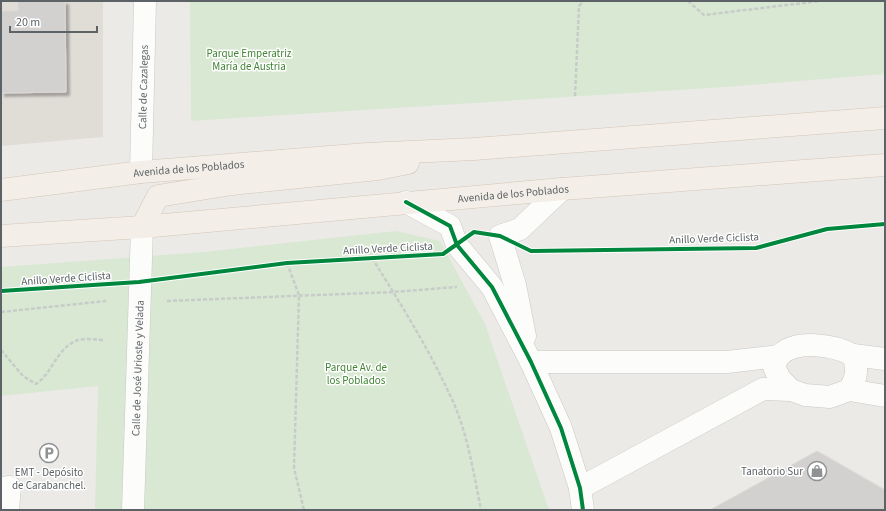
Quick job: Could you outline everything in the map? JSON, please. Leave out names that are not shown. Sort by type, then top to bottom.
[{"type":"main road","name":"Avenida de los Poblados","points":[[1,190],[141,172],[367,154],[474,149],[885,118]]},
{"type":"main road","name":"Avenida de los Poblados","points":[[142,227],[158,196],[232,184],[378,169],[474,149]]},
{"type":"main road","name":"Avenida de los Poblados","points":[[1,236],[142,227],[406,202],[885,165]]},
{"type":"street","name":"Calle de Cazalegas","points":[[141,172],[145,1]]},
{"type":"street","points":[[531,362],[515,285],[500,236],[520,229],[562,189]]},
{"type":"street","points":[[406,202],[450,226],[457,245],[492,287],[531,362],[561,428],[580,488],[583,510]]},
{"type":"street","name":"Calle de José Urioste y Velada","points":[[133,510],[142,227]]},
{"type":"street","points":[[531,362],[727,362],[779,356],[793,347],[814,346],[840,348],[853,355],[885,359]]},
{"type":"street","points":[[849,390],[856,380],[857,367],[853,355]]},
{"type":"street","points":[[779,356],[774,367],[780,379],[791,390]]},
{"type":"street","points":[[580,488],[763,389],[791,390],[805,396],[830,397],[849,390],[885,396]]},
{"type":"street","points":[[1,488],[10,487],[8,510]]},
{"type":"path","points":[[575,96],[579,6],[584,1]]},
{"type":"path","points":[[688,1],[704,15],[820,1]]},
{"type":"path","points":[[372,258],[393,292],[450,394],[469,450],[481,510]]},
{"type":"path","points":[[287,263],[299,295],[294,468],[304,510]]},
{"type":"path","points":[[279,264],[295,263]]},
{"type":"path","points":[[167,294],[167,302],[393,292],[461,287]]},
{"type":"path","points":[[1,312],[106,301]]},
{"type":"path","points":[[1,350],[23,376],[36,384],[44,379],[61,352],[78,340],[105,340]]},
{"type":"shaded area","points":[[1,1],[103,1],[103,137],[1,146]]},
{"type":"green space","name":"Parque Emperatriz María de Austria","points":[[190,1],[885,1],[885,74],[725,87],[191,121]]},
{"type":"green space","name":"Parque Av. de los Poblados","points":[[396,231],[440,241],[485,324],[549,510],[95,510],[98,386],[1,396],[1,267],[204,252]]},
{"type":"building","points":[[18,1],[65,1],[66,92],[1,93],[1,11],[18,11]]},
{"type":"building","name":"Tanatorio Sur","points":[[817,451],[885,490],[885,510],[710,510]]},
{"type":"cycle path","points":[[406,202],[450,226],[457,245],[492,287],[531,362],[561,428],[580,488],[583,510]]},
{"type":"cycle path","name":"Anillo Verde Ciclista","points":[[1,291],[139,282],[287,263],[443,254],[474,232],[500,236],[531,251],[756,248],[827,229],[885,224]]},
{"type":"place","name":"EMT - Depósito de Carabanchel.","points":[[49,453]]},
{"type":"place","name":"Tanatorio Sur","points":[[817,471]]}]
